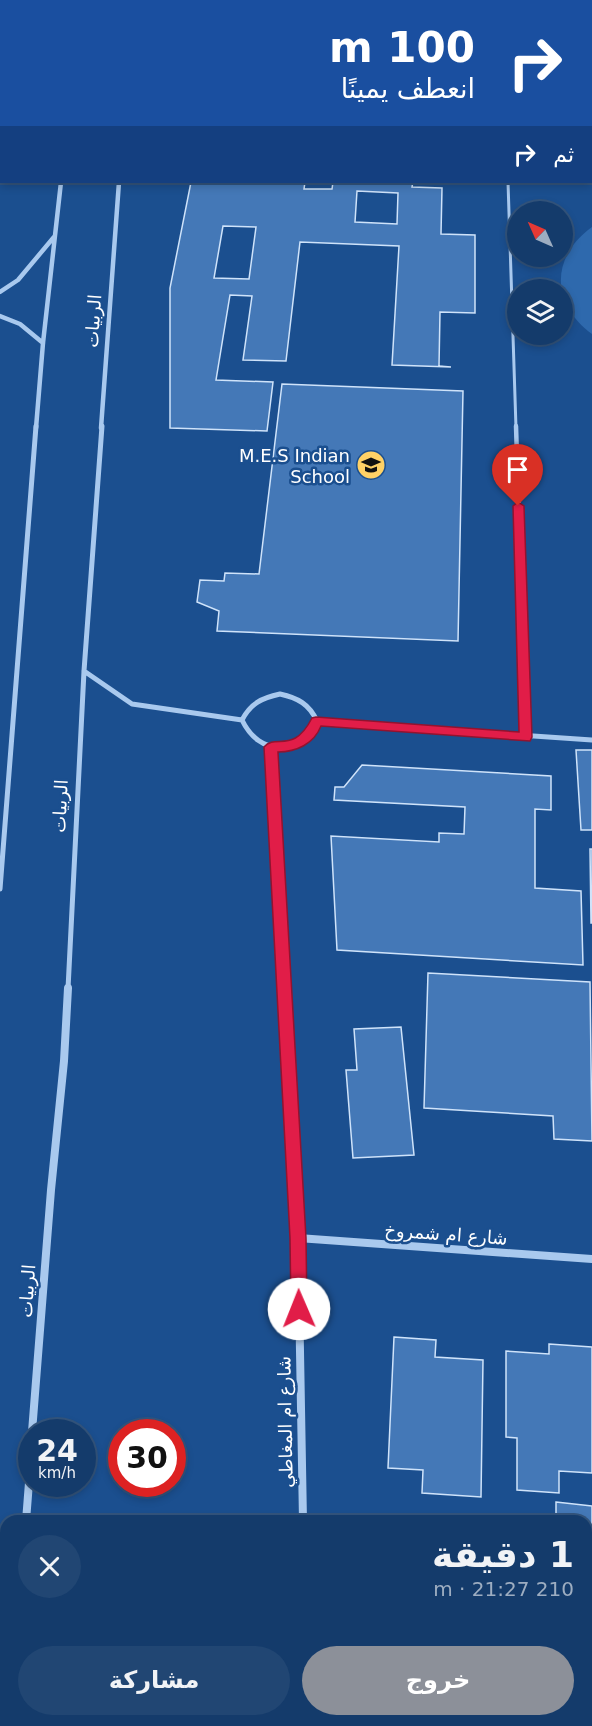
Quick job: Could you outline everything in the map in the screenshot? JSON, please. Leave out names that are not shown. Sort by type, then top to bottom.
[{"type":"street","points":[[0,889],[43,343],[61,183]]},
{"type":"street","name":"الربيات","points":[[33,1419],[51,1190],[64,1061],[84,671],[119,183]]},
{"type":"street","points":[[0,292],[18,280],[54,236]]},
{"type":"street","points":[[0,316],[20,324],[43,343]]},
{"type":"street","points":[[84,671],[132,704],[242,720]]},
{"type":"street","points":[[280,694],[299,698],[312,708],[316,722],[312,733],[302,742],[287,747],[271,747],[255,742],[246,732],[242,720],[248,707],[262,698],[280,694]]},
{"type":"street","points":[[316,722],[592,740]]},
{"type":"street","name":"شارع ام المغاطي","points":[[271,747],[298,1238],[303,1515]]},
{"type":"street","name":"شارع ام شمروخ","points":[[298,1238],[592,1259]]},
{"type":"street","points":[[26,1515],[28,1497]]},
{"type":"lane","points":[[508,183],[526,737]]},
{"type":"shaded area","points":[[592,227],[592,334],[573,314],[573,279],[561,279],[563,267],[573,267],[573,246]]},
{"type":"building","points":[[191,183],[305,183],[304,189],[332,189],[333,183],[413,183],[412,187],[442,188],[441,234],[475,235],[475,313],[440,312],[439,366],[451,367],[392,365],[399,246],[300,242],[286,361],[243,360],[252,296],[230,295],[216,380],[273,382],[267,431],[170,428],[170,288]],"holes":[[[357,191],[398,193],[397,224],[355,222]],[[223,226],[256,227],[249,279],[214,278]]]},
{"type":"building","points":[[282,384],[463,391],[458,641],[217,631],[219,611],[197,602],[200,580],[224,581],[225,573],[259,574]]},
{"type":"building","points":[[576,750],[592,750],[592,830],[581,830]]},
{"type":"building","points":[[362,765],[551,776],[551,810],[535,809],[535,888],[581,891],[583,965],[337,950],[331,836],[439,842],[439,833],[464,834],[465,807],[334,800],[335,787],[344,787]]},
{"type":"building","points":[[590,849],[592,849],[592,923],[591,923]]},
{"type":"building","points":[[428,973],[590,982],[592,1141],[554,1139],[553,1116],[424,1108]]},
{"type":"building","points":[[401,1027],[414,1155],[353,1158],[346,1070],[357,1070],[354,1029]]},
{"type":"building","points":[[394,1337],[436,1340],[435,1357],[483,1360],[481,1497],[422,1493],[423,1470],[388,1468]]},
{"type":"building","points":[[549,1344],[592,1347],[592,1473],[559,1471],[559,1493],[517,1490],[517,1438],[506,1437],[506,1351],[549,1354]]},
{"type":"building","points":[[556,1502],[592,1506],[592,1515],[556,1515]]},
{"type":"place","name":"M.E.S Indian School","points":[[371,465]]},
{"type":"route","points":[[299,1309],[298,1238],[271,747],[287,747],[302,742],[312,733],[316,722],[526,737],[518,506]]}]
